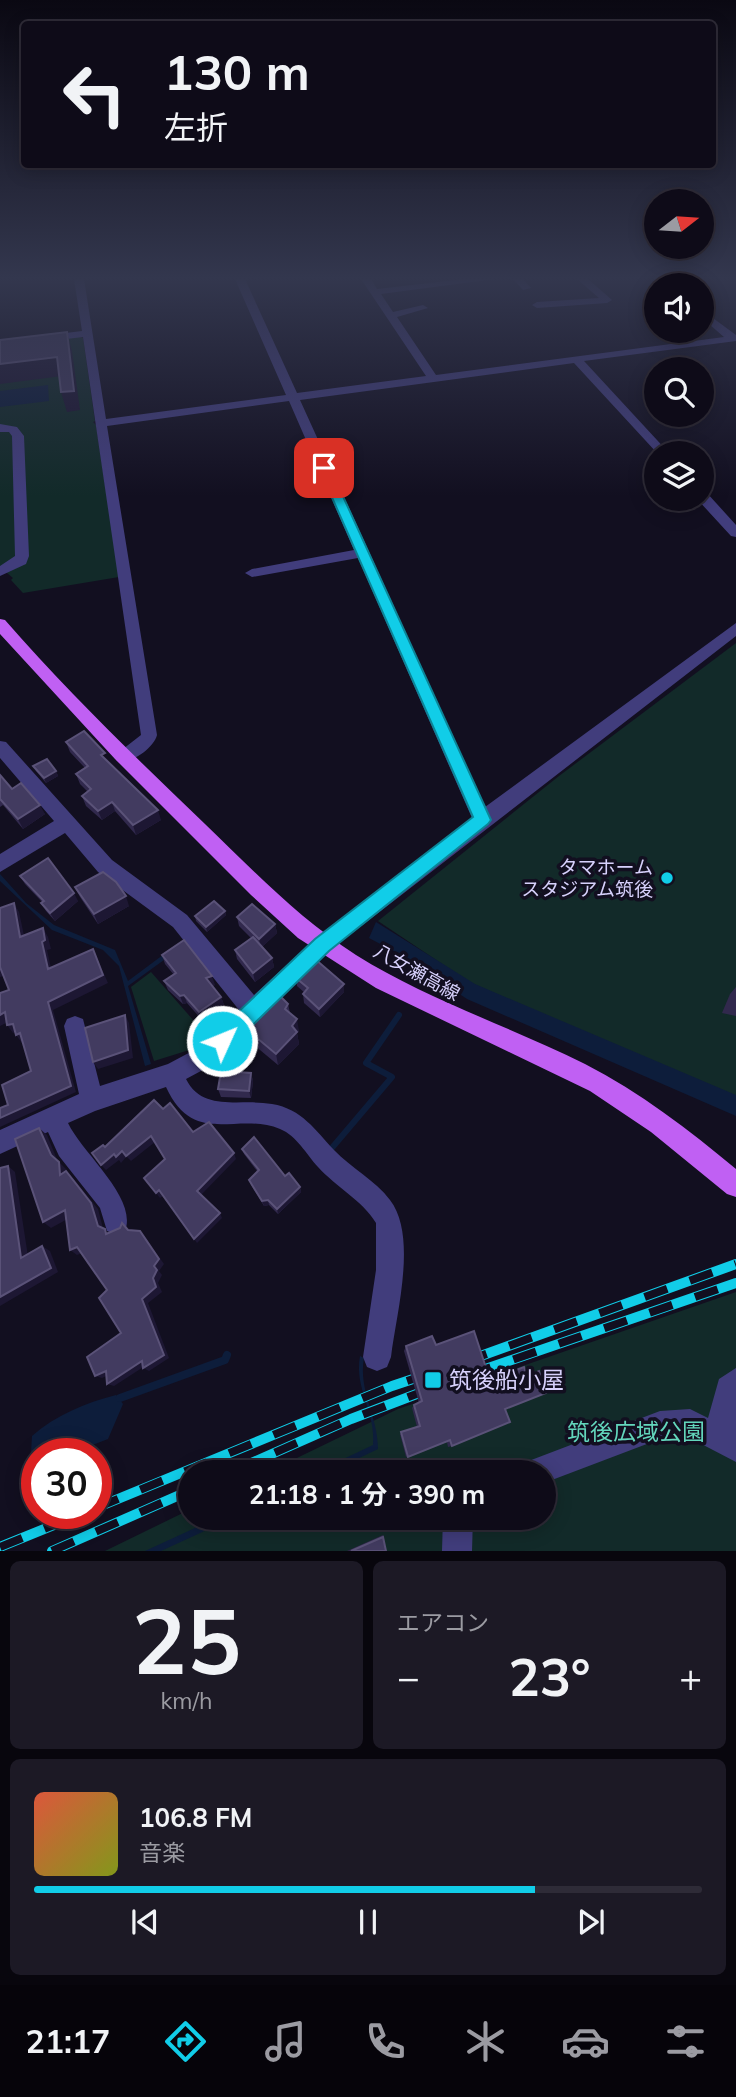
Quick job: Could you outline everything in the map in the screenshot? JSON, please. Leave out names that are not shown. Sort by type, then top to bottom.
[{"type":"main road","name":"八女瀬高線","points":[[1,625],[123,756],[287,917],[322,945],[403,992],[578,1073],[636,1108],[690,1146],[736,1185]]},
{"type":"street","points":[[89,351],[149,735],[148,740],[123,756]]},
{"type":"street","points":[[273,351],[482,820]]},
{"type":"street","points":[[415,351],[432,377]]},
{"type":"street","points":[[100,423],[628,351]]},
{"type":"street","points":[[575,358],[652,441]]},
{"type":"street","points":[[0,428],[13,429],[18,436],[22,556],[20,561],[0,572]]},
{"type":"street","points":[[714,509],[736,533]]},
{"type":"street","points":[[252,573],[363,554]]},
{"type":"street","points":[[0,1142],[92,1100],[172,1074],[206,1056],[322,945],[736,628]]},
{"type":"street","points":[[0,747],[105,866],[180,921],[253,1010]]},
{"type":"street","points":[[0,864],[66,823]]},
{"type":"street","points":[[75,1027],[92,1100]]},
{"type":"street","points":[[172,1074],[177,1090],[193,1106],[211,1113],[274,1116],[290,1121],[380,1207],[389,1223],[392,1244],[377,1357]]},
{"type":"street","points":[[53,1118],[67,1148],[111,1202],[116,1222]]},
{"type":"street","points":[[556,1464],[660,1425],[690,1423],[731,1437],[729,1389],[736,1382]]},
{"type":"street","points":[[457,1530],[457,1551]]},
{"type":"green space","points":[[0,351],[85,351],[95,421],[93,422],[96,425],[119,577],[23,593],[11,580],[13,578],[0,567]]},
{"type":"green space","points":[[736,643],[736,1098],[469,982],[378,921],[559,776]]},
{"type":"green space","points":[[151,972],[208,1037],[199,1047],[154,1061],[131,987]]},
{"type":"green space","name":"筑後広域公園","points":[[736,1292],[736,1551],[105,1551],[178,1515],[178,1530],[556,1530],[556,1460],[293,1460],[398,1409]]},
{"type":"water","points":[[48,385],[49,401],[0,407],[0,391]]},
{"type":"water","points":[[0,874],[26,903],[54,925],[115,950],[128,981],[183,940],[186,944],[128,986],[151,1064],[145,1066],[119,966],[103,950],[52,930],[0,881]]},
{"type":"water","points":[[376,922],[475,984],[736,1095],[736,1116],[467,999],[401,955],[369,938]]},
{"type":"water","points":[[360,1356],[364,1358],[364,1381],[378,1449],[355,1460],[341,1460],[373,1445],[371,1422],[359,1368]]},
{"type":"water","points":[[116,1395],[123,1404],[108,1438],[32,1438],[51,1422],[93,1402]]},
{"type":"water","points":[[191,1530],[207,1530],[161,1551],[145,1551]]},
{"type":"building","points":[[0,351],[69,351],[74,391],[61,392],[57,357],[0,364]]},
{"type":"building","points":[[84,731],[105,753],[101,755],[158,810],[133,825],[112,802],[98,811],[82,796],[91,789],[76,774],[88,766],[66,742]]},
{"type":"building","points":[[47,759],[56,771],[44,778],[33,766]]},
{"type":"building","points":[[0,775],[12,789],[21,783],[40,805],[18,819],[0,799]]},
{"type":"building","points":[[48,858],[74,893],[50,913],[41,903],[44,901],[20,876]]},
{"type":"building","points":[[103,872],[116,882],[126,896],[94,914],[75,887]]},
{"type":"building","points":[[214,901],[225,911],[206,927],[195,916]]},
{"type":"building","points":[[14,903],[20,937],[43,928],[45,940],[42,942],[48,969],[93,949],[103,975],[48,1002],[71,1086],[0,1118],[0,1108],[8,1105],[2,1085],[31,1071],[20,1033],[16,1035],[13,1024],[7,1025],[5,1012],[0,1015],[0,993],[9,990],[0,967],[0,908]]},
{"type":"building","points":[[252,904],[275,924],[259,939],[237,917]]},
{"type":"building","points":[[253,937],[272,958],[253,973],[235,950]]},
{"type":"building","points":[[184,940],[212,976],[206,978],[221,997],[199,1012],[184,995],[180,996],[164,981],[176,973],[162,955]]},
{"type":"building","points":[[315,959],[344,984],[319,1009],[303,994],[308,988],[296,978]]},
{"type":"building","points":[[276,992],[288,1004],[285,1009],[297,1019],[292,1026],[297,1032],[276,1054],[245,1028],[245,1023]]},
{"type":"building","points":[[125,1015],[128,1050],[93,1062],[85,1028]]},
{"type":"building","points":[[221,1071],[251,1073],[249,1091],[218,1089]]},
{"type":"building","points":[[154,1100],[163,1109],[170,1103],[193,1132],[209,1122],[234,1153],[197,1191],[220,1213],[194,1239],[159,1190],[156,1193],[144,1178],[165,1159],[151,1136],[126,1156],[122,1151],[101,1165],[92,1153],[103,1145],[105,1147]]},
{"type":"building","points":[[39,1128],[51,1155],[59,1162],[60,1175],[66,1171],[91,1203],[98,1226],[105,1229],[106,1234],[120,1228],[122,1223],[128,1230],[140,1231],[159,1259],[154,1266],[157,1270],[153,1278],[156,1287],[142,1299],[164,1355],[143,1368],[142,1361],[107,1384],[106,1371],[95,1376],[87,1357],[121,1333],[99,1298],[107,1290],[77,1247],[70,1250],[65,1210],[43,1222],[15,1139]]},
{"type":"building","points":[[254,1137],[285,1176],[289,1173],[300,1187],[277,1209],[268,1200],[262,1201],[249,1180],[259,1170],[242,1149]]},
{"type":"building","points":[[8,1166],[21,1258],[42,1246],[51,1268],[0,1297],[0,1168]]},
{"type":"building","name":"筑後船小屋","points":[[474,1331],[490,1380],[524,1367],[527,1376],[539,1371],[546,1393],[505,1409],[510,1422],[452,1446],[450,1440],[408,1457],[401,1432],[420,1426],[414,1405],[422,1401],[406,1346],[432,1336],[436,1345]]},
{"type":"building","points":[[383,1537],[386,1551],[351,1551]]},
{"type":"waterway","points":[[331,1149],[392,1077],[366,1063],[399,1015]]},
{"type":"waterway","points":[[120,1398],[225,1360],[227,1355]]},
{"type":"railway","points":[[464,1362],[736,1264]]},
{"type":"railway","points":[[468,1375],[736,1283]]},
{"type":"railway","points":[[112,1501],[392,1386],[431,1373]]},
{"type":"railway","points":[[258,1460],[351,1419],[435,1387]]},
{"type":"railway","points":[[52,1551],[178,1496]]},
{"type":"railway","points":[[0,1547],[44,1529]]},
{"type":"place","name":"タマホーム スタジアム筑後","points":[[667,878]]},
{"type":"place","name":"筑後船小屋","points":[[433,1380]]},
{"type":"route","points":[[222,1041],[322,945],[482,820],[324,468]]}]
